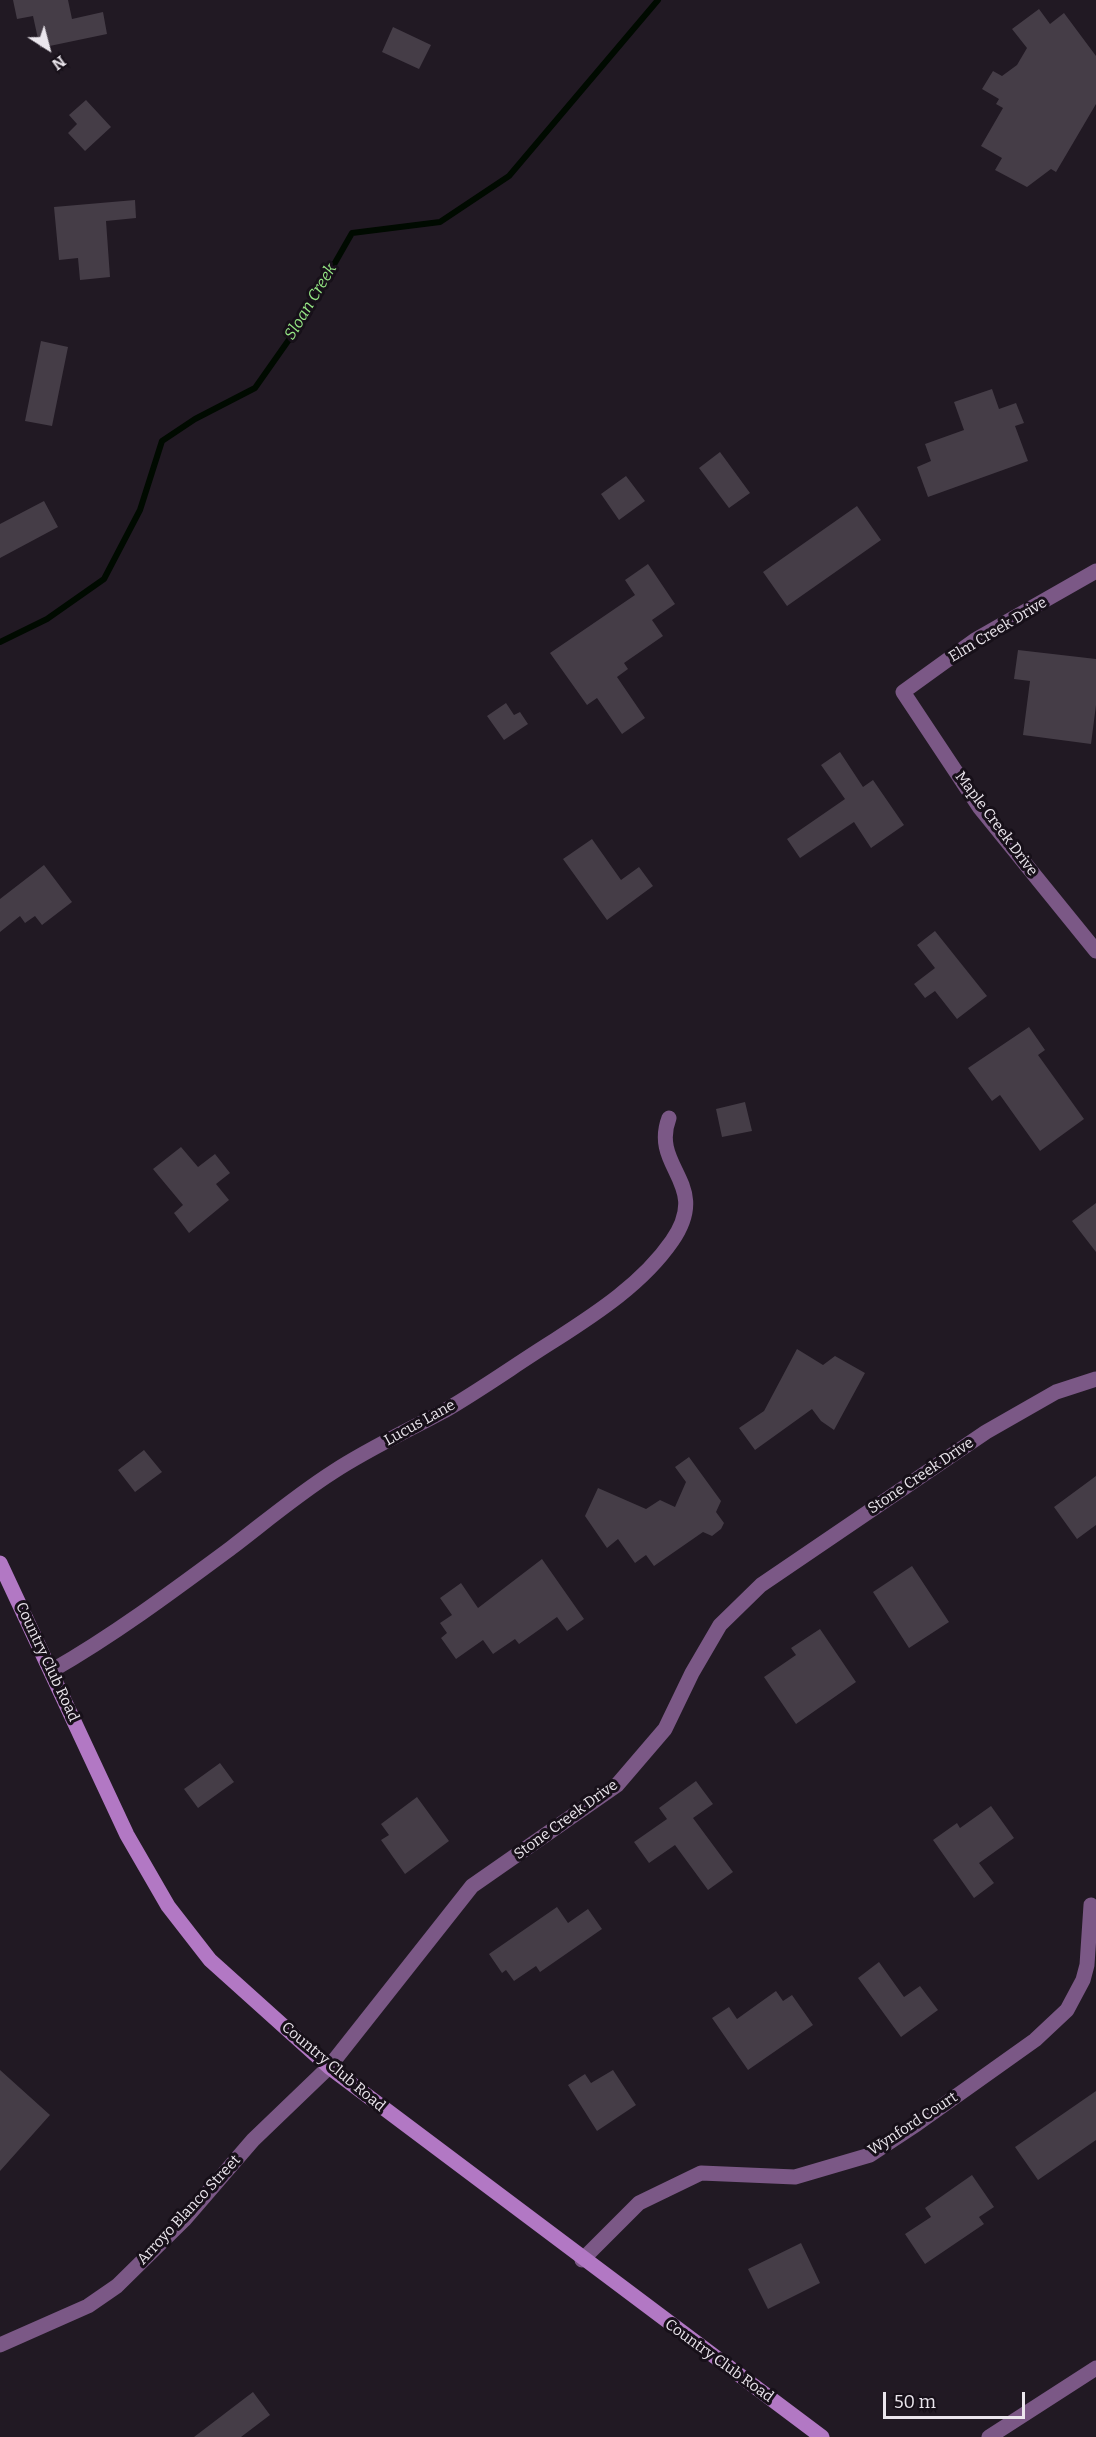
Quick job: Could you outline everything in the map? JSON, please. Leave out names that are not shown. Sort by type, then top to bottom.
[{"type":"main road","name":"Country Club Road","points":[[0,1563],[6,1592],[51,1671],[127,1834],[168,1906],[210,1960],[328,2067],[582,2260],[822,2437]]},
{"type":"street","name":"Elm Creek Drive","points":[[903,692],[975,640],[1096,571]]},
{"type":"street","name":"Maple Creek Drive","points":[[903,692],[980,808],[1096,951]]},
{"type":"street","name":"Lucus Lane","points":[[51,1671],[102,1641],[308,1488],[347,1462],[446,1409],[578,1325],[637,1281],[672,1241],[685,1218],[688,1200],[666,1149],[663,1134],[669,1118]]},
{"type":"street","name":"Stone Creek Drive","points":[[328,2067],[472,1886],[617,1785],[665,1729],[692,1673],[720,1625],[761,1585],[986,1432],[1056,1392],[1096,1378]]},
{"type":"street","name":"Wynford Court","points":[[582,2260],[639,2204],[701,2172],[795,2177],[870,2155],[917,2124],[1035,2040],[1067,2010],[1083,1980],[1087,1965],[1091,1905]]},
{"type":"street","name":"Arroyo Blanco Street","points":[[0,2345],[88,2306],[117,2286],[184,2220],[253,2140],[328,2067]]},
{"type":"street","points":[[989,2437],[1096,2367]]},
{"type":"building","points":[[13,0],[68,0],[72,19],[103,12],[107,34],[40,48],[33,16],[17,19]]},
{"type":"building","points":[[1039,9],[1050,24],[1064,13],[1096,56],[1096,104],[1056,172],[1051,169],[1027,187],[995,170],[1002,158],[981,146],[1003,108],[996,104],[999,99],[982,89],[993,71],[1002,76],[1017,65],[1027,48],[1012,29]]},
{"type":"building","points":[[393,27],[431,45],[419,69],[382,52]]},
{"type":"building","points":[[86,100],[111,127],[85,151],[68,133],[77,124],[69,115]]},
{"type":"building","points":[[135,200],[136,218],[106,221],[110,277],[80,280],[78,258],[59,260],[54,207]]},
{"type":"building","points":[[41,341],[68,347],[52,426],[25,421]]},
{"type":"building","points":[[992,389],[999,409],[1016,403],[1024,423],[1015,426],[1028,461],[928,497],[917,467],[931,461],[925,444],[964,430],[954,402]]},
{"type":"building","points":[[720,452],[750,493],[729,508],[699,468]]},
{"type":"building","points":[[626,476],[645,501],[619,520],[601,494]]},
{"type":"building","points":[[44,501],[58,527],[0,558],[0,524]]},
{"type":"building","points":[[857,506],[881,540],[787,606],[763,572]]},
{"type":"building","points":[[648,564],[675,604],[652,620],[663,636],[624,663],[628,669],[617,677],[645,718],[622,734],[597,698],[587,705],[550,653],[635,595],[625,580]]},
{"type":"building","points":[[1018,650],[1096,659],[1096,705],[1091,744],[1023,735],[1030,681],[1014,679]]},
{"type":"building","points":[[506,703],[514,715],[520,712],[528,724],[504,740],[487,716]]},
{"type":"building","points":[[840,752],[863,787],[873,780],[904,825],[871,848],[854,822],[800,858],[787,839],[845,799],[821,765]]},
{"type":"building","points":[[592,839],[621,880],[639,867],[653,886],[607,920],[563,859]]},
{"type":"building","points":[[44,865],[72,902],[42,925],[35,916],[25,923],[20,916],[0,932],[0,899]]},
{"type":"building","points":[[935,931],[987,996],[957,1019],[935,991],[925,998],[914,984],[935,968],[917,945]]},
{"type":"building","points":[[1029,1027],[1045,1050],[1038,1055],[1084,1119],[1040,1151],[1000,1095],[992,1101],[968,1068]]},
{"type":"building","points":[[745,1102],[752,1131],[722,1137],[716,1109]]},
{"type":"building","points":[[181,1147],[198,1167],[215,1154],[230,1173],[216,1184],[229,1200],[189,1233],[174,1213],[183,1205],[153,1169]]},
{"type":"building","points":[[1096,1203],[1096,1252],[1072,1221]]},
{"type":"building","points":[[797,1349],[823,1365],[835,1356],[865,1373],[834,1430],[821,1421],[812,1409],[755,1450],[739,1428],[764,1411]]},
{"type":"building","points":[[144,1450],[162,1472],[135,1492],[118,1470]]},
{"type":"building","points":[[689,1457],[721,1501],[716,1512],[724,1523],[721,1529],[712,1536],[703,1532],[654,1566],[646,1555],[635,1563],[618,1539],[607,1548],[585,1516],[598,1488],[646,1509],[660,1500],[675,1507],[686,1482],[675,1467]]},
{"type":"building","points":[[1096,1476],[1096,1525],[1077,1539],[1054,1507]]},
{"type":"building","points":[[542,1559],[584,1619],[567,1631],[557,1617],[519,1644],[515,1639],[493,1654],[483,1640],[456,1659],[441,1638],[447,1633],[440,1623],[452,1615],[440,1598],[461,1583],[478,1608]]},
{"type":"building","points":[[912,1566],[949,1622],[909,1648],[873,1592]]},
{"type":"building","points":[[820,1629],[856,1682],[796,1724],[764,1677],[796,1655],[791,1648]]},
{"type":"building","points":[[220,1763],[234,1782],[198,1808],[184,1789]]},
{"type":"building","points":[[696,1781],[713,1804],[693,1818],[733,1872],[708,1890],[675,1845],[649,1863],[634,1842],[667,1819],[659,1808]]},
{"type":"building","points":[[417,1797],[449,1841],[405,1874],[381,1840],[389,1835],[381,1824]]},
{"type":"building","points":[[991,1806],[1014,1838],[979,1863],[994,1883],[974,1898],[933,1840],[957,1823],[960,1828]]},
{"type":"building","points":[[557,1907],[568,1923],[588,1909],[602,1929],[540,1972],[536,1966],[514,1981],[506,1970],[502,1973],[489,1954]]},
{"type":"building","points":[[879,1962],[904,1997],[920,1986],[938,2010],[901,2037],[858,1978]]},
{"type":"building","points":[[776,1991],[783,2001],[792,1995],[813,2025],[748,2070],[712,2018],[729,2007],[737,2019]]},
{"type":"building","points":[[0,2070],[50,2115],[0,2171]]},
{"type":"building","points":[[613,2070],[636,2105],[597,2131],[568,2085],[585,2074],[591,2083]]},
{"type":"building","points":[[1096,2091],[1096,2140],[1038,2180],[1015,2147]]},
{"type":"building","points":[[972,2175],[994,2207],[979,2217],[984,2224],[925,2264],[905,2234],[931,2217],[925,2208]]},
{"type":"building","points":[[801,2243],[820,2283],[768,2309],[748,2269]]},
{"type":"building","points":[[253,2392],[270,2415],[241,2437],[194,2437]]},
{"type":"waterway","name":"Sloan Creek","points":[[0,642],[47,619],[104,579],[140,510],[162,441],[195,419],[255,388],[300,324],[352,233],[440,222],[509,176],[658,0]]}]
